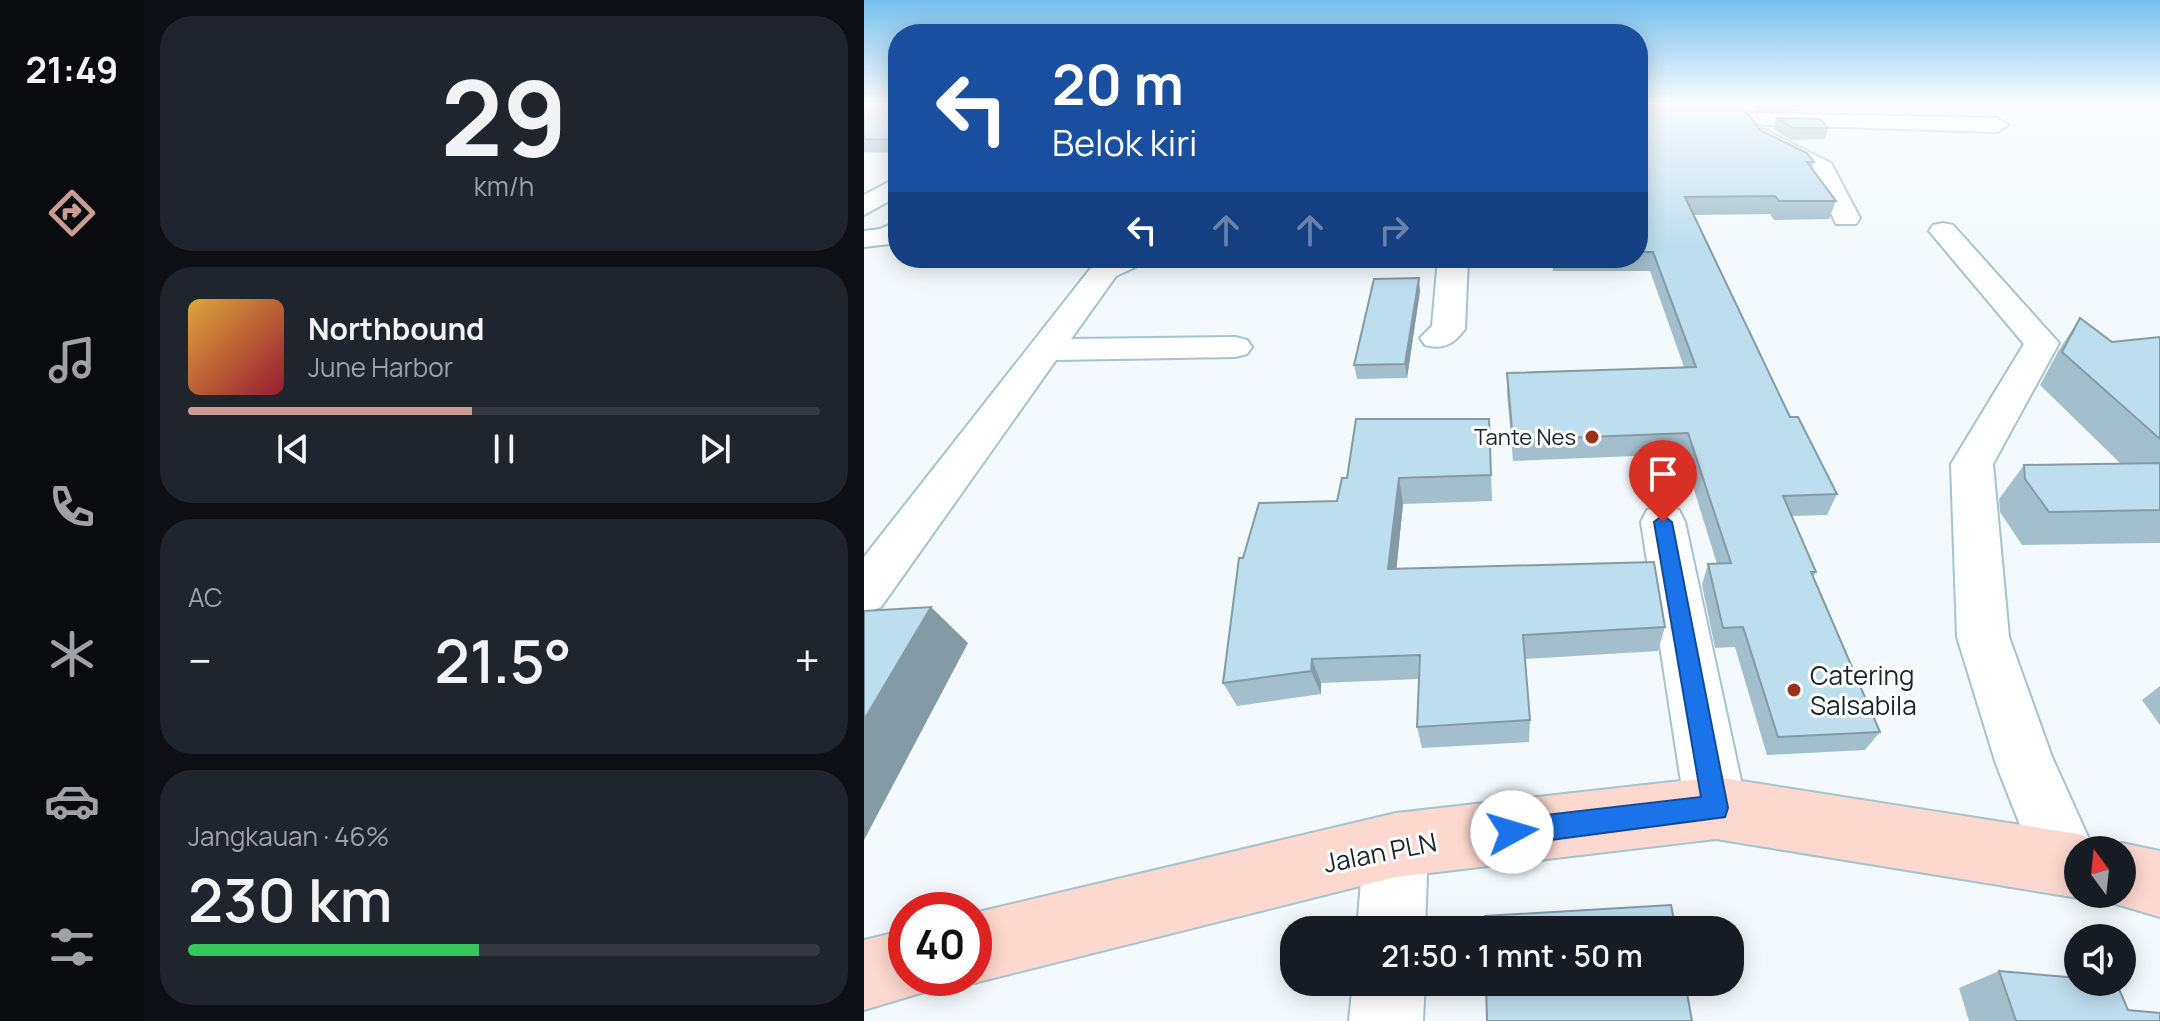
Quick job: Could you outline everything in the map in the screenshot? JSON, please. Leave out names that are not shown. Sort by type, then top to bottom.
[{"type":"street","points":[[1788,151],[1822,168],[1846,218]]},
{"type":"street","points":[[864,207],[888,191]]},
{"type":"street","points":[[1943,231],[2042,343],[1972,464],[1983,637],[2025,764],[2069,836]]},
{"type":"street","points":[[864,239],[888,237]]},
{"type":"street","points":[[864,593],[1044,350],[1110,268]]},
{"type":"street","points":[[1437,338],[1448,329],[1452,268]]},
{"type":"street","points":[[1044,350],[1235,347]]},
{"type":"street","points":[[1663,522],[1716,808]]},
{"type":"street","name":"Jalan PLN","points":[[992,944],[1396,845],[1716,808],[2064,864]]},
{"type":"street","points":[[1392,916],[1396,845]]},
{"type":"street","name":"Jalan PLN","points":[[2136,879],[2160,884]]},
{"type":"street","points":[[864,975],[888,969]]},
{"type":"street","points":[[1386,1021],[1388,996]]},
{"type":"building","points":[[1648,151],[1802,151],[1814,162],[1807,162],[1836,201],[1779,201],[1775,196],[1685,197],[1790,417],[1798,417],[1837,494],[1783,496],[1816,572],[1811,572],[1880,732],[1778,737],[1743,627],[1723,628],[1708,564],[1731,563],[1688,433],[1513,440],[1507,373],[1696,367],[1653,252],[1648,252]]},
{"type":"building","points":[[1419,278],[1405,364],[1354,365],[1374,279]]},
{"type":"building","points":[[2080,318],[2112,342],[2160,337],[2160,439],[2062,352]]},
{"type":"building","points":[[1356,419],[1489,419],[1491,475],[1399,478],[1388,569],[1654,562],[1665,627],[1523,635],[1530,720],[1417,727],[1420,655],[1312,659],[1311,671],[1223,683],[1239,558],[1243,558],[1259,503],[1337,501],[1342,478],[1347,478]]},
{"type":"building","points":[[2160,463],[2160,510],[2049,512],[2025,479],[2024,465]]},
{"type":"building","points":[[931,607],[864,720],[864,611]]},
{"type":"building","points":[[1671,905],[1673,916],[1485,916]]},
{"type":"building","points":[[1999,971],[2064,977],[2064,996],[2122,996],[2128,1010],[2160,1013],[2160,1021],[2016,1021]]},
{"type":"building","points":[[1486,996],[1688,996],[1692,1021],[1487,1021]]},
{"type":"place","name":"Tante Nes","points":[[1592,437]]},
{"type":"place","name":"Catering Salsabila","points":[[1794,690]]},
{"type":"route","points":[[1512,832],[1716,808],[1663,522]]}]
